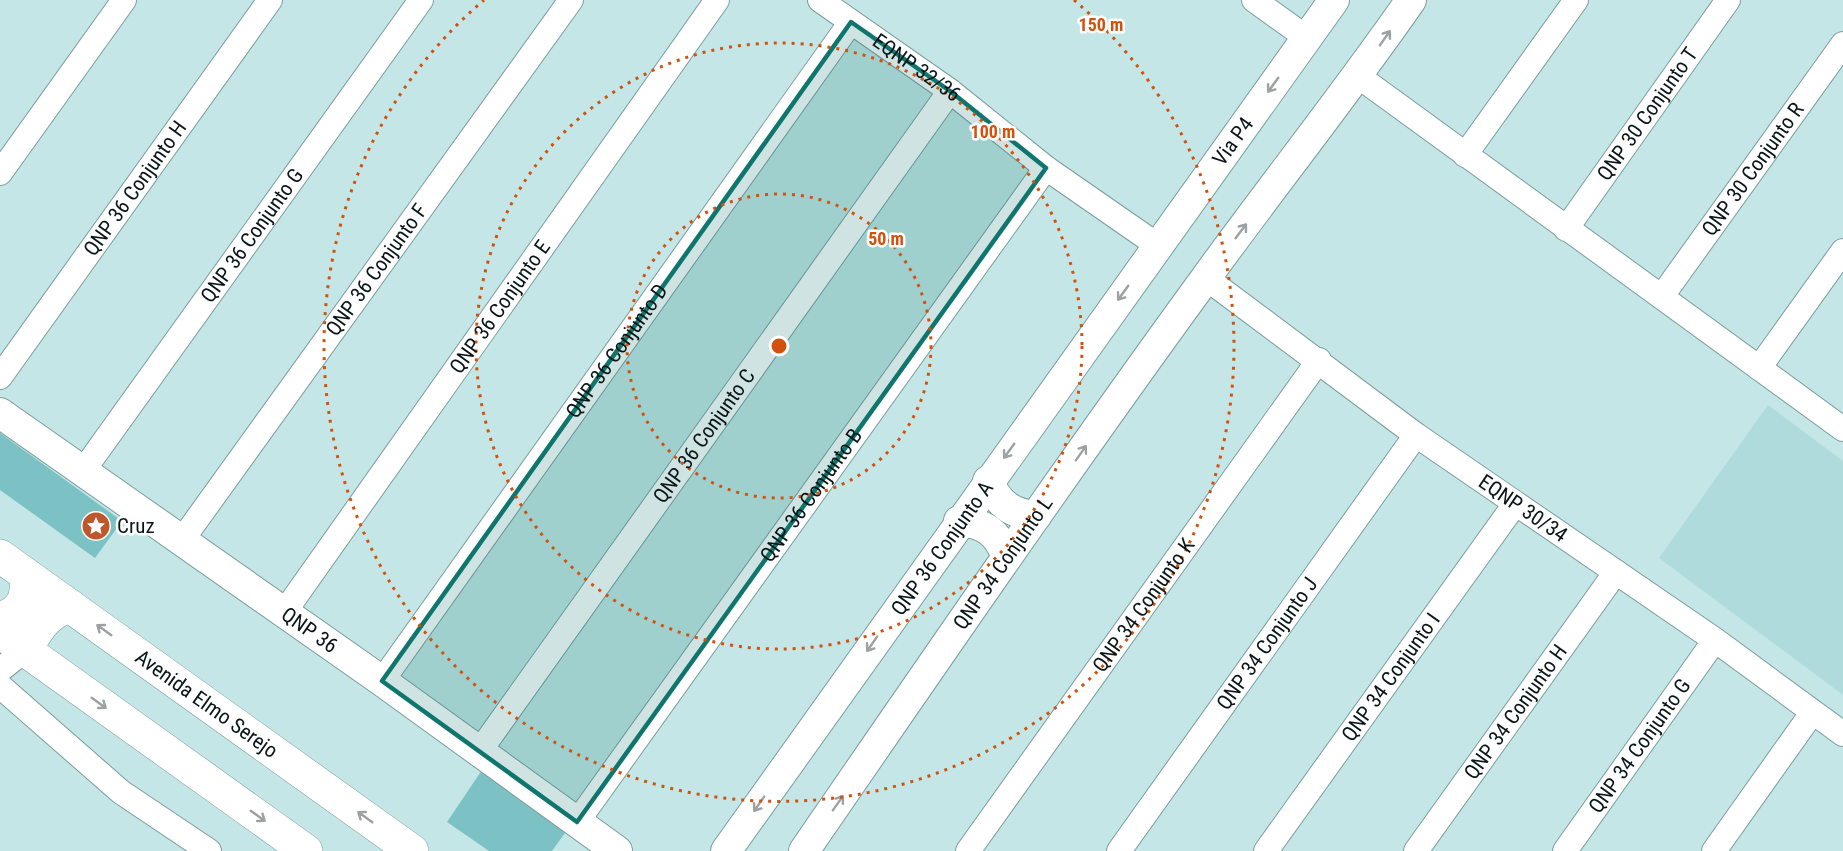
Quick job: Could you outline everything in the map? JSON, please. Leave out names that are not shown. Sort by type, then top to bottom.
[{"type":"main road","name":"Avenida Elmo Serejo","points":[[0,556],[412,851]]},
{"type":"main road","points":[[0,619],[21,608],[28,594],[26,575]]},
{"type":"main road","points":[[70,606],[55,611],[13,641],[306,851]]},
{"type":"street","points":[[0,173],[124,0]]},
{"type":"street","name":"QNP 36 Conjunto H","points":[[0,377],[270,0]]},
{"type":"street","name":"QNP 36 Conjunto G","points":[[83,471],[422,0]]},
{"type":"street","name":"QNP 36 Conjunto F","points":[[182,540],[571,0]]},
{"type":"street","name":"QNP 36 Conjunto E","points":[[283,614],[717,0]]},
{"type":"street","name":"EQNP 32/36","points":[[820,0],[950,91],[1046,168],[1157,245]]},
{"type":"street","points":[[1254,0],[1307,38]]},
{"type":"street","name":"Via P4","points":[[1157,245],[1334,0]]},
{"type":"street","points":[[1206,278],[1358,76],[1411,0]]},
{"type":"street","points":[[1465,155],[1576,0]]},
{"type":"street","name":"QNP 30 Conjunto T","points":[[1566,229],[1728,0]]},
{"type":"street","name":"QNP 36 Conjunto D","points":[[382,681],[851,22]]},
{"type":"street","name":"QNP 30 Conjunto R","points":[[1662,296],[1843,44]]},
{"type":"street","points":[[1358,76],[1843,429]]},
{"type":"street","name":"QNP 36 Conjunto C","points":[[479,752],[950,91]]},
{"type":"street","name":"QNP 36 Conjunto B","points":[[577,822],[1046,168]]},
{"type":"street","name":"QNP 36 Conjunto A","points":[[726,851],[1157,245]]},
{"type":"street","points":[[1759,368],[1843,251]]},
{"type":"street","name":"EQNP 30/34","points":[[1206,278],[1319,360],[1416,435],[1715,640],[1843,734]]},
{"type":"street","name":"QNP 34 Conjunto L","points":[[804,851],[1007,557],[1206,278]]},
{"type":"street","name":"QNP 34 Conjunto K","points":[[968,851],[1319,360]]},
{"type":"street","name":"QNP 36","points":[[0,412],[283,614],[382,681],[617,851]]},
{"type":"street","name":"QNP 34 Conjunto J","points":[[1119,851],[1416,435]]},
{"type":"street","points":[[988,481],[995,496],[1006,507],[1020,514],[1036,516]]},
{"type":"street","name":"QNP 34 Conjunto I","points":[[1266,851],[1515,504]]},
{"type":"street","points":[[959,521],[976,522],[990,530],[1001,542],[1007,557]]},
{"type":"street","name":"QNP 34 Conjunto H","points":[[1416,851],[1616,573]]},
{"type":"street","name":"QNP 34 Conjunto G","points":[[1565,851],[1715,640]]},
{"type":"street","points":[[0,670],[13,641]]},
{"type":"street","points":[[0,686],[121,792],[209,851]]},
{"type":"street","points":[[1714,851],[1812,713]]},
{"type":"highlighted area","points":[[851,22],[950,91],[1046,168],[577,822],[382,681]]},
{"type":"shaded area","points":[[1768,405],[1843,461],[1843,695],[1659,558]]},
{"type":"shaded area","points":[[0,433],[122,521],[95,558],[0,490]]},
{"type":"shaded area","points":[[482,770],[567,830],[552,851],[489,851],[447,822]]},
{"type":"place","name":"Cruz","points":[[96,526]]}]
